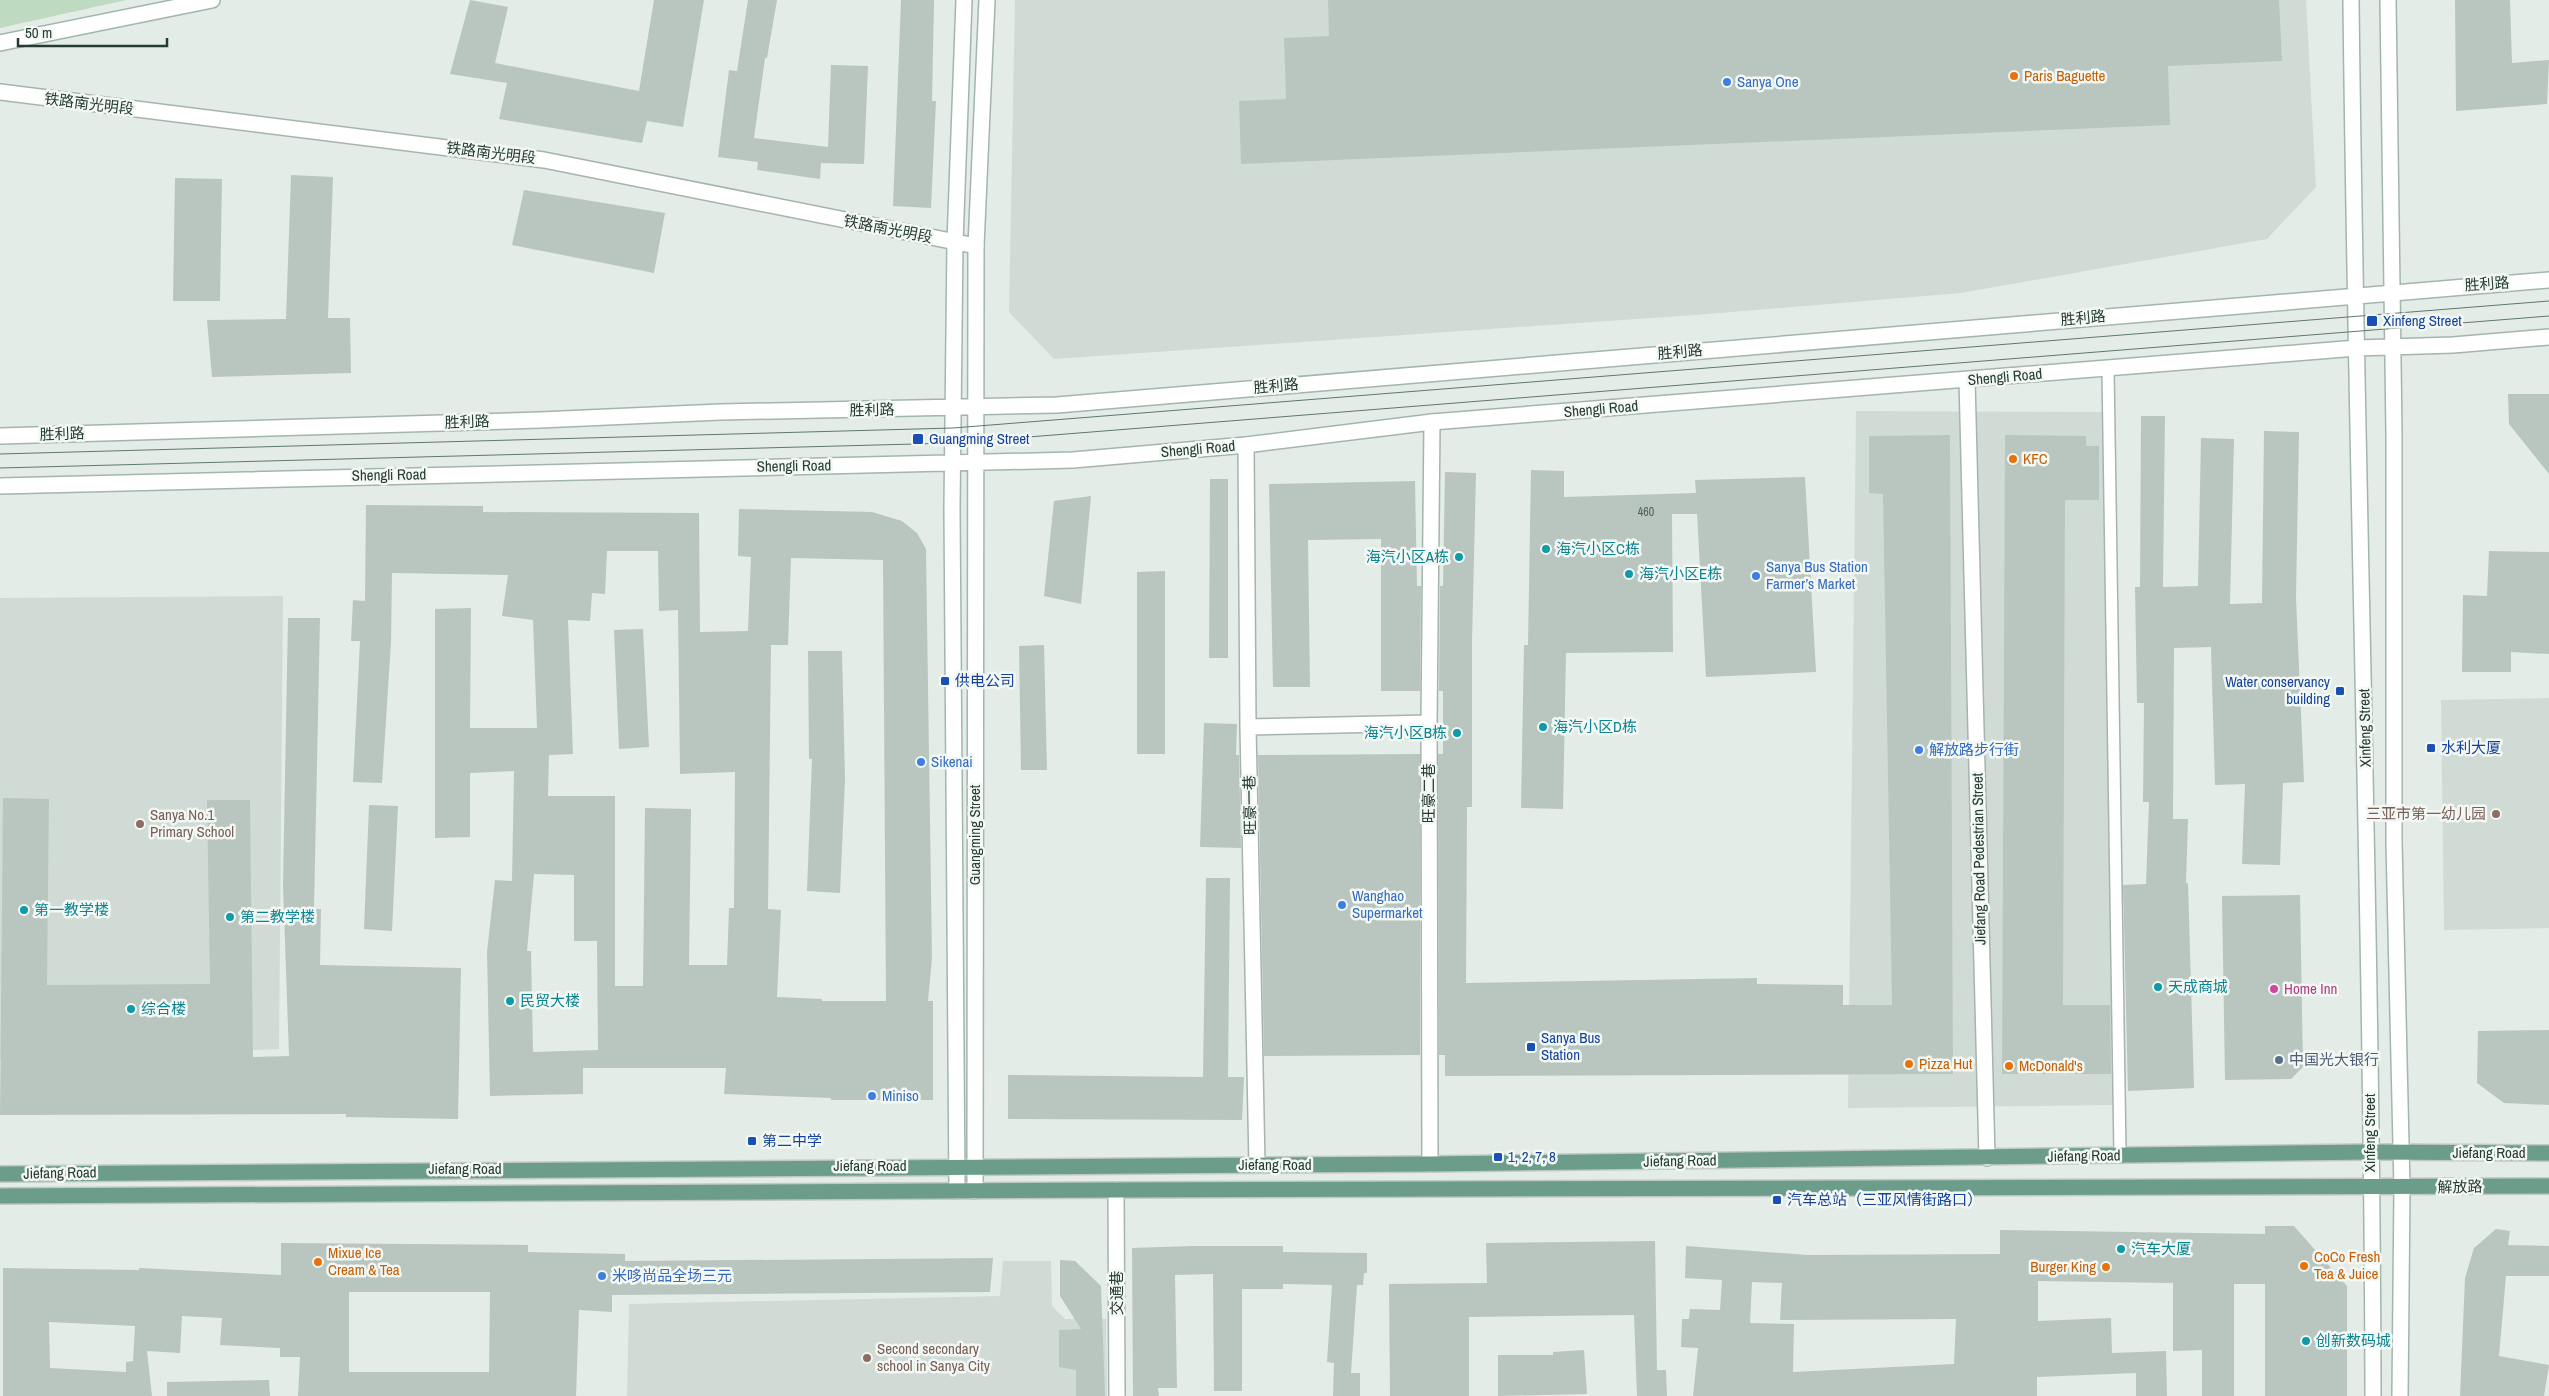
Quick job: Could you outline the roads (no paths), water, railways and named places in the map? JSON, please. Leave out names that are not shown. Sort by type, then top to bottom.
[{"type":"main road","points":[[0,43],[212,0]]},
{"type":"main road","name":"Guangming Street","points":[[957,1191],[953,464],[955,242],[964,0]]},
{"type":"main road","name":"Guangming Street","points":[[975,1191],[976,246],[987,0]]},
{"type":"main road","name":"Xinfeng Street","points":[[2351,0],[2373,1396]]},
{"type":"main road","name":"Xinfeng Street","points":[[2388,0],[2392,346],[2394,843],[2402,1188],[2400,1396]]},
{"type":"main road","name":"铁路南光明段","points":[[0,92],[544,160],[976,246]]},
{"type":"main road","name":"胜利路","points":[[0,436],[530,420],[720,412],[1057,405],[2549,280]]},
{"type":"main road","points":[[2392,346],[2549,337]]},
{"type":"main road","name":"Shengli Road","points":[[0,486],[583,470],[976,464],[1073,460],[1246,445],[1432,422],[2392,346]]},
{"type":"main road","name":"Jiefang Road Pedestrian Street","points":[[1967,380],[1987,1158]]},
{"type":"main road","name":"旺豪二巷","points":[[1430,1164],[1429,722],[1432,422]]},
{"type":"main road","name":"旺豪一巷","points":[[1246,445],[1248,727],[1257,1165]]},
{"type":"main road","points":[[1248,727],[1429,722]]},
{"type":"main road","name":"Jiefang Road","points":[[0,1174],[1430,1164],[2370,1152],[2549,1153]]},
{"type":"main road","name":"解放路","points":[[2371,1187],[2549,1186]]},
{"type":"main road","name":"Jiefang Road","points":[[0,1196],[1116,1190],[2371,1187]]},
{"type":"main road","name":"交通巷","points":[[1116,1190],[1117,1396]]},
{"type":"lane","points":[[2108,368],[2120,1155]]},
{"type":"tram line","points":[[0,454],[953,428],[2549,301]]},
{"type":"tram line","points":[[0,468],[953,443],[2549,316]]},
{"type":"place","name":"Paris Baguette","points":[[2014,76]]},
{"type":"place","name":"Sanya One","points":[[1727,82]]},
{"type":"place","name":"Xinfeng Street","points":[[2372,321]]},
{"type":"place","name":"Guangming Street","points":[[918,439]]},
{"type":"place","name":"KFC","points":[[2013,459]]},
{"type":"place","name":"海汽小区C栋","points":[[1546,549]]},
{"type":"place","name":"海汽小区A栋","points":[[1459,557]]},
{"type":"place","name":"海汽小区E栋","points":[[1629,574]]},
{"type":"place","name":"Sanya Bus Station Farmer’s Market","points":[[1756,576]]},
{"type":"place","name":"供电公司","points":[[945,681]]},
{"type":"place","name":"Water conservancy building","points":[[2340,691]]},
{"type":"place","name":"海汽小区D栋","points":[[1543,727]]},
{"type":"place","name":"海汽小区B栋","points":[[1457,733]]},
{"type":"place","name":"水利大厦","points":[[2431,748]]},
{"type":"place","name":"解放路步行街","points":[[1919,750]]},
{"type":"place","name":"Sikenai","points":[[921,762]]},
{"type":"place","name":"三亚市第一幼儿园","points":[[2496,814]]},
{"type":"place","name":"Sanya No.1 Primary School","points":[[140,824]]},
{"type":"place","name":"Wanghao Supermarket","points":[[1342,905]]},
{"type":"place","name":"第一教学楼","points":[[24,910]]},
{"type":"place","name":"第二教学楼","points":[[230,917]]},
{"type":"place","name":"天成商城","points":[[2158,987]]},
{"type":"place","name":"Home Inn","points":[[2274,989]]},
{"type":"place","name":"民贸大楼","points":[[510,1001]]},
{"type":"place","name":"综合楼","points":[[131,1009]]},
{"type":"place","name":"Sanya Bus Station","points":[[1531,1047]]},
{"type":"place","name":"中国光大银行","points":[[2279,1060]]},
{"type":"place","name":"Pizza Hut","points":[[1909,1064]]},
{"type":"place","name":"McDonald's","points":[[2009,1066]]},
{"type":"place","name":"Miniso","points":[[872,1096]]},
{"type":"place","name":"第二中学","points":[[752,1141]]},
{"type":"place","name":"1, 2, 7, 8","points":[[1498,1157]]},
{"type":"place","name":"汽车总站（三亚风情街路口）","points":[[1777,1200]]},
{"type":"place","name":"汽车大厦","points":[[2121,1249]]},
{"type":"place","name":"Mixue Ice Cream & Tea","points":[[318,1262]]},
{"type":"place","name":"CoCo Fresh Tea & Juice","points":[[2304,1266]]},
{"type":"place","name":"Burger King","points":[[2106,1267]]},
{"type":"place","name":"米哆尚品全场三元","points":[[602,1276]]},
{"type":"place","name":"创新数码城","points":[[2306,1341]]},
{"type":"place","name":"Second secondary school in Sanya City","points":[[867,1358]]}]
